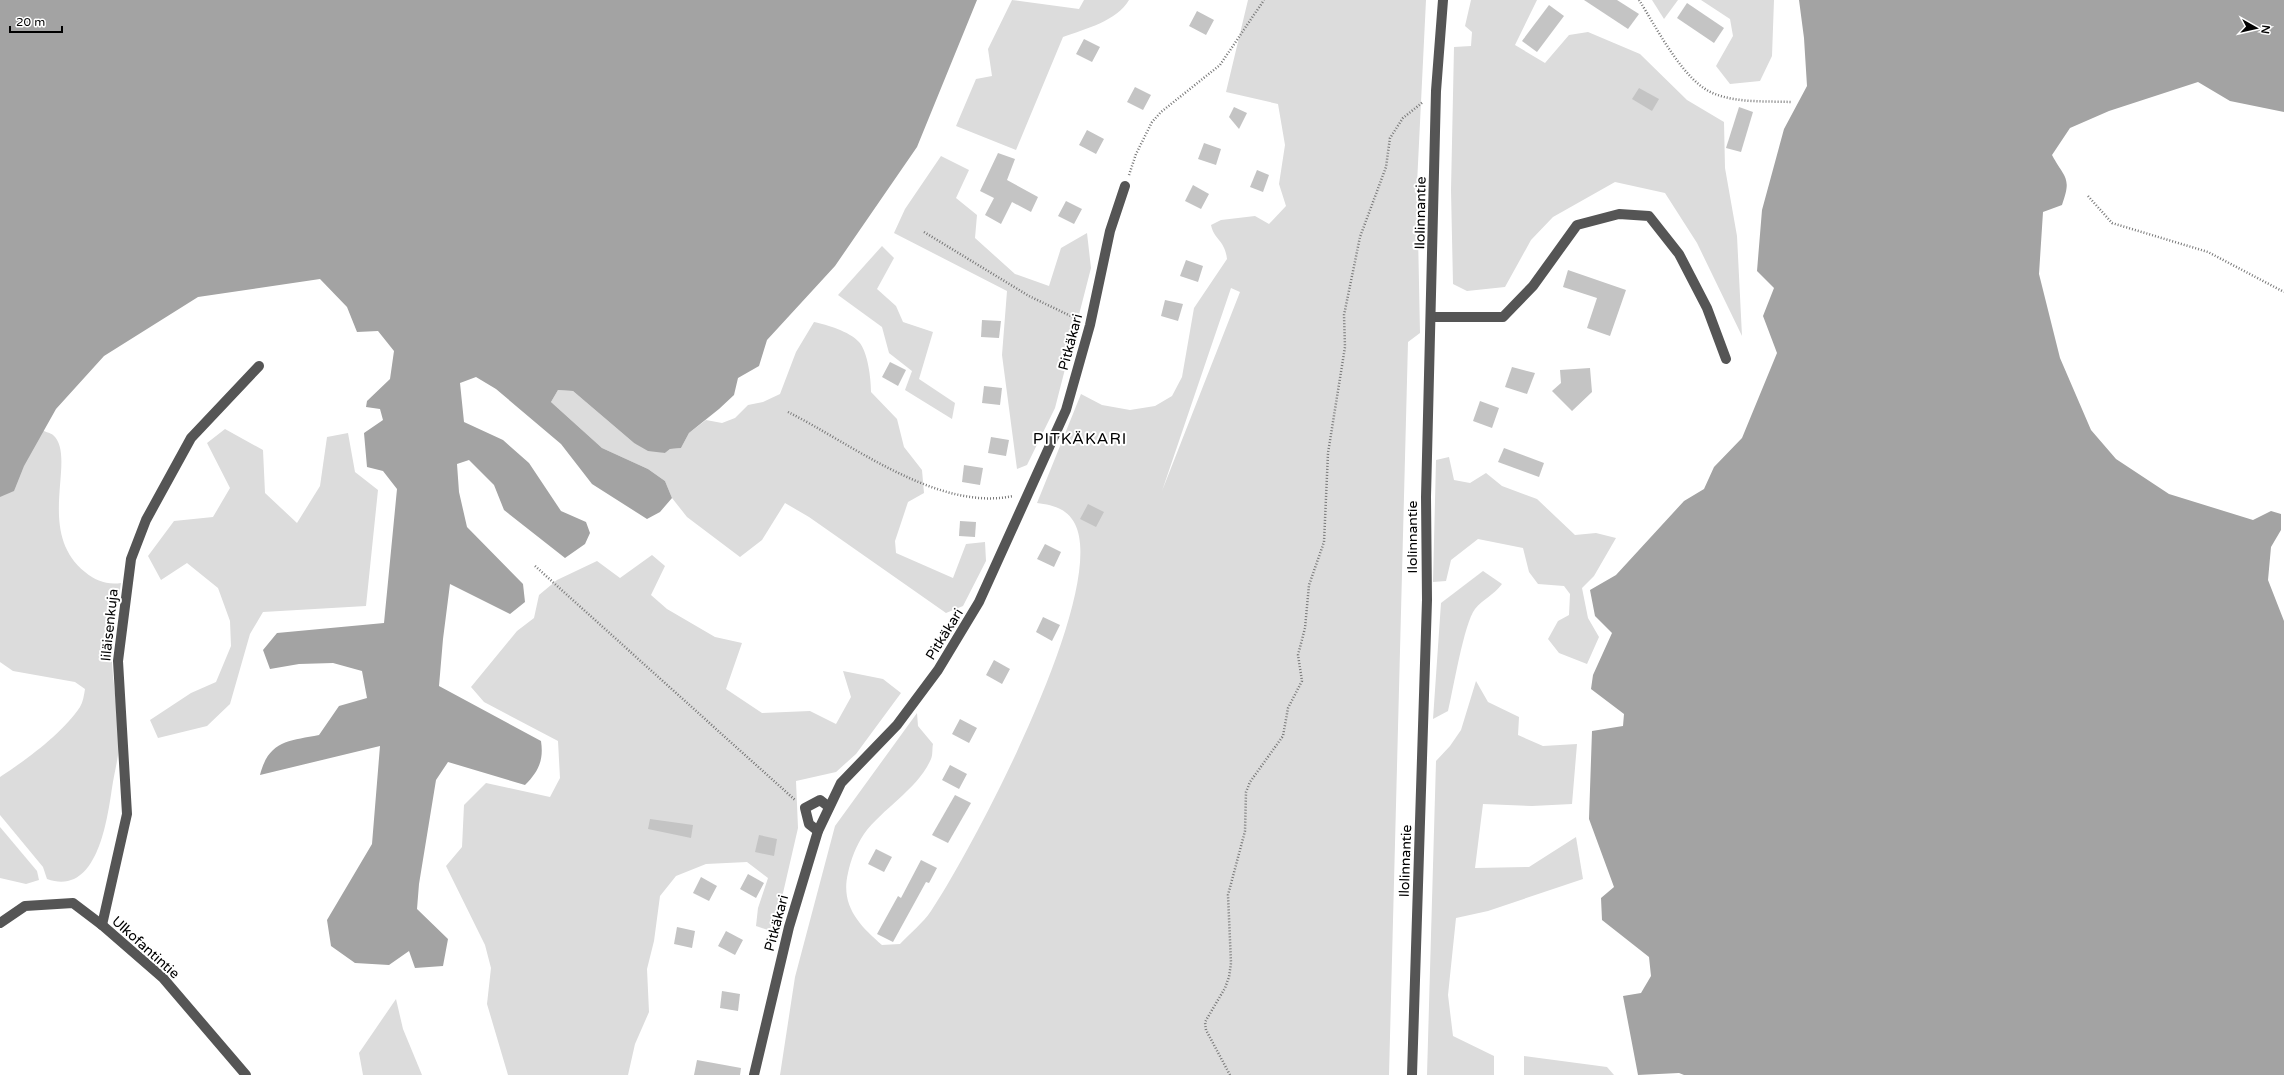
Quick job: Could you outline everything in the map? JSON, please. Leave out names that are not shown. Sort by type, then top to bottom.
[{"type":"street","name":"Ilolinnantie","points":[[1412,1075],[1427,600],[1426,497],[1436,92],[1443,0]]},
{"type":"street","name":"Pitkäkari","points":[[754,1075],[789,927],[818,831],[841,783],[897,725],[938,670],[970,619],[1031,492],[1066,410],[1090,325],[1110,231],[1125,186]]},
{"type":"street","points":[[1431,317],[1503,316],[1532,286],[1577,225],[1619,214],[1649,216],[1679,254],[1707,308],[1726,359]]},
{"type":"street","name":"Iiläisenkuja","points":[[102,925],[128,814],[118,661],[131,559],[146,520],[191,438],[259,366]]},
{"type":"street","points":[[818,831],[809,824],[805,808],[820,800],[829,807]]},
{"type":"street","name":"Ulkofantintie","points":[[0,923],[25,906],[74,904],[102,925],[163,978],[246,1075]]},
{"type":"path","points":[[1125,186],[1136,154],[1152,122],[1161,112],[1220,66],[1264,0]]},
{"type":"path","points":[[1639,0],[1682,67],[1704,89],[1713,94],[1740,99],[1791,102]]},
{"type":"path","points":[[1230,1075],[1206,1030],[1205,1022],[1225,988],[1229,977],[1231,963],[1228,895],[1244,831],[1246,792],[1250,782],[1283,736],[1288,708],[1302,680],[1298,655],[1305,628],[1309,585],[1324,542],[1328,453],[1345,347],[1343,326],[1354,262],[1360,237],[1386,166],[1390,138],[1410,111],[1436,92]]},
{"type":"path","points":[[2088,196],[2112,223],[2208,252],[2284,292]]},
{"type":"path","points":[[924,232],[1029,296],[1090,325]]},
{"type":"path","points":[[788,412],[906,478],[956,494],[999,499],[1031,492]]},
{"type":"path","points":[[535,566],[696,710],[783,792],[805,808]]},
{"type":"shaded area","points":[[0,0],[977,0],[917,147],[835,266],[767,340],[759,366],[738,378],[734,395],[689,433],[681,448],[670,449],[665,453],[648,451],[634,443],[573,391],[558,390],[551,402],[602,448],[648,469],[665,481],[672,498],[660,512],[647,519],[592,484],[561,444],[496,389],[476,377],[460,383],[464,422],[503,440],[529,463],[561,511],[586,522],[590,533],[585,544],[565,558],[504,510],[494,485],[469,460],[457,464],[459,492],[467,527],[523,584],[525,602],[510,614],[450,584],[439,686],[541,741],[542,754],[537,771],[525,785],[448,762],[436,780],[419,884],[417,909],[448,939],[443,966],[415,968],[409,951],[389,965],[355,963],[331,946],[327,920],[372,844],[380,746],[260,775],[264,763],[275,749],[290,741],[319,735],[339,706],[367,698],[362,671],[333,663],[299,664],[270,669],[263,650],[277,633],[384,623],[397,489],[383,471],[367,467],[364,433],[383,420],[380,409],[366,407],[367,401],[390,379],[394,351],[378,331],[357,332],[347,307],[320,279],[198,297],[104,356],[56,409],[24,466],[14,491],[0,497]]},
{"type":"shaded area","points":[[1012,0],[1079,9],[1084,0],[1129,0],[1117,14],[1109,19],[1063,37],[1016,150],[956,126],[976,79],[992,76],[988,49]]},
{"type":"shaded area","points":[[1248,0],[1426,0],[1417,184],[1420,333],[1408,342],[1389,1075],[780,1075],[795,977],[835,826],[917,713],[918,726],[933,744],[931,759],[918,780],[864,834],[852,858],[846,885],[849,905],[859,923],[882,945],[900,944],[928,915],[951,879],[1004,779],[1032,719],[1055,660],[1073,604],[1080,558],[1075,524],[1072,519],[1068,514],[1059,508],[1037,503],[1081,394],[1102,405],[1130,410],[1155,406],[1172,396],[1182,377],[1194,308],[1227,259],[1224,248],[1214,234],[1211,225],[1221,220],[1255,216],[1269,224],[1286,206],[1279,184],[1285,145],[1278,104],[1226,92]],"holes":[[[1231,288],[1240,292],[1162,491]]]},
{"type":"shaded area","points":[[1471,0],[1537,0],[1515,45],[1545,63],[1569,35],[1588,32],[1640,54],[1687,100],[1724,122],[1725,168],[1737,236],[1742,336],[1697,243],[1665,193],[1615,182],[1553,217],[1531,240],[1505,287],[1467,291],[1453,284],[1451,190],[1454,47],[1471,46],[1472,32],[1465,26]]},
{"type":"shaded area","points":[[1652,0],[1678,0],[1664,19]]},
{"type":"shaded area","points":[[1701,0],[1774,0],[1772,56],[1760,81],[1730,84],[1716,66],[1733,36],[1730,19]]},
{"type":"shaded area","points":[[1799,0],[2284,0],[2284,112],[2230,101],[2198,82],[2109,111],[2070,128],[2052,155],[2064,174],[2067,183],[2062,205],[2043,212],[2039,274],[2060,358],[2091,430],[2116,459],[2169,494],[2253,520],[2271,511],[2281,514],[2281,530],[2271,547],[2268,580],[2284,621],[2284,1075],[1684,1075],[1679,1073],[1638,1075],[1623,996],[1641,993],[1651,976],[1649,957],[1602,920],[1601,898],[1614,887],[1589,819],[1592,731],[1623,726],[1624,714],[1591,689],[1593,675],[1612,633],[1595,616],[1590,590],[1616,575],[1684,501],[1704,489],[1714,467],[1742,438],[1777,353],[1763,316],[1774,288],[1757,271],[1762,210],[1784,129],[1807,86],[1804,38]]},
{"type":"shaded area","points":[[941,156],[969,170],[956,198],[977,215],[975,238],[1015,274],[1049,286],[1061,248],[1087,233],[1091,268],[1055,408],[1027,465],[1017,469],[1002,355],[1007,291],[894,233],[905,209]]},
{"type":"shaded area","points":[[882,246],[894,258],[877,289],[896,306],[903,322],[933,332],[919,379],[955,403],[952,419],[905,390],[912,371],[889,353],[882,327],[838,295]]},
{"type":"shaded area","points":[[814,322],[850,335],[862,346],[870,373],[871,392],[897,419],[904,447],[922,470],[924,493],[908,502],[895,541],[896,553],[953,578],[966,544],[985,542],[986,561],[963,606],[946,613],[809,517],[785,503],[762,540],[740,557],[687,517],[672,498],[665,481],[648,469],[602,448],[551,402],[558,390],[573,391],[634,443],[665,453],[670,449],[681,448],[689,433],[706,420],[722,423],[735,418],[748,405],[763,402],[780,394],[796,352]]},
{"type":"shaded area","points":[[225,429],[263,450],[265,493],[297,523],[320,486],[327,437],[348,433],[355,472],[378,490],[366,606],[263,612],[250,634],[230,704],[207,726],[158,738],[150,720],[191,693],[216,682],[231,646],[230,621],[218,588],[187,563],[161,580],[148,556],[174,521],[213,517],[230,488],[207,443]]},
{"type":"shaded area","points":[[42,430],[53,435],[59,446],[61,460],[59,516],[62,536],[70,555],[85,572],[93,578],[106,583],[121,583],[113,628],[112,643],[119,746],[107,819],[96,853],[88,867],[78,877],[64,882],[47,879],[43,867],[0,815],[0,777],[21,763],[64,727],[80,707],[83,701],[85,689],[75,682],[13,671],[0,662],[0,483]]},
{"type":"shaded area","points":[[1449,457],[1454,480],[1470,483],[1486,473],[1502,486],[1537,499],[1575,535],[1596,533],[1616,538],[1594,576],[1582,588],[1588,618],[1599,637],[1587,664],[1559,653],[1548,639],[1558,621],[1569,615],[1570,594],[1564,586],[1538,584],[1529,572],[1523,548],[1478,539],[1451,560],[1446,581],[1433,582],[1436,460]]},
{"type":"shaded area","points":[[652,555],[665,566],[651,595],[667,609],[715,637],[742,643],[726,689],[762,713],[810,711],[836,724],[851,697],[843,671],[883,679],[901,693],[856,754],[836,772],[796,781],[798,828],[774,932],[756,926],[758,908],[768,878],[747,862],[706,864],[676,876],[660,896],[654,941],[647,969],[649,1012],[635,1044],[628,1075],[508,1075],[487,1004],[491,968],[485,945],[446,866],[462,847],[464,805],[486,783],[550,797],[560,778],[558,741],[484,702],[471,687],[517,631],[534,618],[539,595],[557,580],[597,561],[620,578]]},
{"type":"shaded area","points":[[1483,571],[1502,584],[1475,609],[1463,642],[1448,711],[1433,719],[1441,603]]},
{"type":"shaded area","points":[[1476,681],[1488,702],[1519,717],[1518,735],[1543,746],[1577,744],[1572,804],[1532,806],[1483,804],[1475,868],[1529,867],[1576,837],[1583,879],[1488,911],[1456,918],[1448,995],[1453,1036],[1494,1056],[1494,1075],[1427,1075],[1436,761],[1450,746],[1461,730]]},
{"type":"shaded area","points":[[0,827],[37,871],[39,880],[26,884],[0,878]]},
{"type":"shaded area","points":[[396,999],[403,1029],[422,1075],[363,1075],[359,1053]]},
{"type":"shaded area","points":[[1524,1056],[1607,1067],[1614,1075],[1524,1075]]},
{"type":"building","points":[[1584,0],[1617,0],[1639,14],[1628,29]]},
{"type":"building","points":[[1687,3],[1724,28],[1714,43],[1677,18]]},
{"type":"building","points":[[1549,5],[1564,16],[1537,52],[1522,41]]},
{"type":"building","points":[[1197,11],[1214,20],[1206,35],[1189,26]]},
{"type":"building","points":[[1084,39],[1100,47],[1092,62],[1076,54]]},
{"type":"building","points":[[1135,87],[1151,95],[1143,110],[1127,102]]},
{"type":"building","points":[[1639,88],[1659,99],[1652,111],[1632,99]]},
{"type":"building","points":[[1234,107],[1247,113],[1239,129],[1229,117]]},
{"type":"building","points":[[1739,107],[1753,112],[1741,152],[1726,148]]},
{"type":"building","points":[[1087,130],[1104,139],[1096,154],[1079,145]]},
{"type":"building","points":[[1204,143],[1221,149],[1216,165],[1198,159]]},
{"type":"building","points":[[998,153],[1015,159],[1007,180],[1038,197],[1031,212],[1012,202],[1001,224],[985,215],[994,198],[980,191]]},
{"type":"building","points":[[1257,170],[1269,175],[1263,192],[1250,187]]},
{"type":"building","points":[[1193,185],[1209,194],[1201,209],[1185,201]]},
{"type":"building","points":[[1066,201],[1082,209],[1074,224],[1058,216]]},
{"type":"building","points":[[1186,260],[1203,266],[1198,282],[1180,276]]},
{"type":"building","points":[[1568,270],[1626,290],[1610,336],[1587,328],[1597,298],[1563,287]]},
{"type":"building","points":[[1165,300],[1183,304],[1178,321],[1161,316]]},
{"type":"building","points":[[982,320],[1001,321],[999,338],[981,337]]},
{"type":"building","points":[[890,362],[906,370],[898,386],[882,377]]},
{"type":"building","points":[[1512,367],[1535,373],[1527,394],[1505,387]]},
{"type":"building","points":[[1590,368],[1592,392],[1572,411],[1552,391],[1561,383],[1560,370]]},
{"type":"building","points":[[984,386],[1002,388],[1000,405],[982,403]]},
{"type":"building","points":[[1480,401],[1499,408],[1492,428],[1473,421]]},
{"type":"building","points":[[991,437],[1009,440],[1006,456],[988,453]]},
{"type":"building","points":[[1504,448],[1544,463],[1539,477],[1498,462]]},
{"type":"building","points":[[964,465],[983,468],[980,485],[962,482]]},
{"type":"building","points":[[1088,504],[1104,512],[1096,527],[1080,519]]},
{"type":"building","points":[[960,521],[976,522],[975,537],[959,536]]},
{"type":"building","points":[[1045,544],[1061,552],[1054,567],[1037,559]]},
{"type":"building","points":[[1043,617],[1060,625],[1052,641],[1036,632]]},
{"type":"building","points":[[994,660],[1010,669],[1002,684],[986,675]]},
{"type":"building","points":[[960,719],[977,728],[969,743],[952,734]]},
{"type":"building","points":[[950,765],[967,774],[959,789],[942,780]]},
{"type":"building","points":[[955,795],[971,803],[948,843],[932,835]]},
{"type":"building","points":[[650,819],[693,825],[691,838],[648,829]]},
{"type":"building","points":[[759,835],[777,839],[774,856],[755,852]]},
{"type":"building","points":[[876,849],[892,857],[884,872],[868,864]]},
{"type":"building","points":[[921,860],[937,868],[929,883],[926,882],[893,942],[877,934],[898,896],[901,898]]},
{"type":"building","points":[[748,874],[764,883],[756,898],[740,889]]},
{"type":"building","points":[[701,877],[717,886],[709,901],[693,893]]},
{"type":"building","points":[[677,927],[695,931],[692,948],[674,944]]},
{"type":"building","points":[[726,931],[743,940],[735,955],[718,946]]},
{"type":"building","points":[[722,991],[740,994],[738,1011],[720,1008]]},
{"type":"building","points":[[697,1060],[741,1068],[740,1075],[694,1075]]},
{"type":"district","name":"PITKÄKARI","points":[[1080,438]]}]
